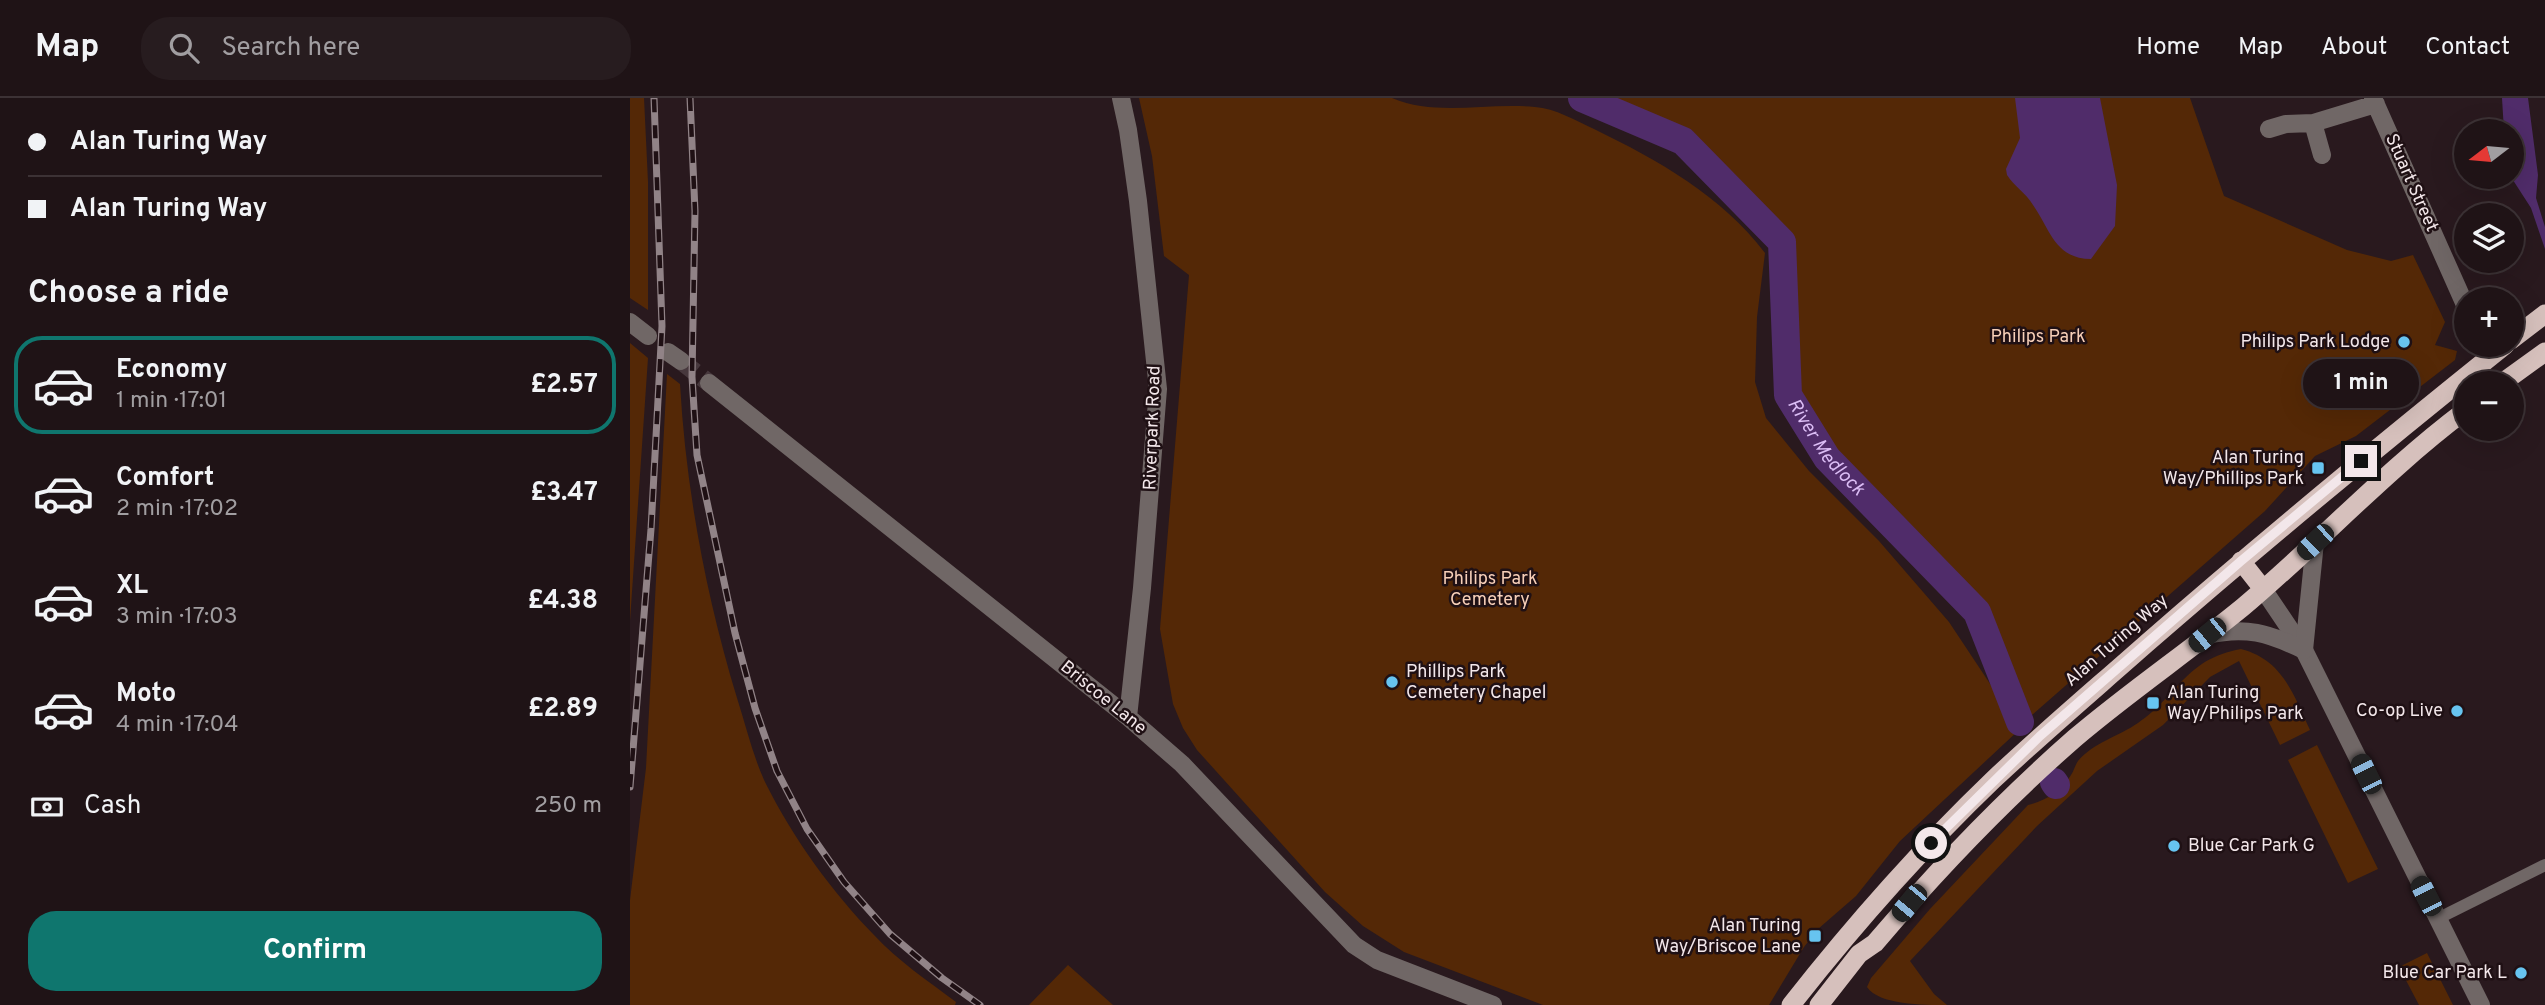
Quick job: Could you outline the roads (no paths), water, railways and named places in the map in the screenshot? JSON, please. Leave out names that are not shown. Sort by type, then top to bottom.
[{"type":"highway","points":[[2519,371],[2545,352]]},
{"type":"highway","name":"Alan Turing Way","points":[[1791,1005],[1837,946],[1895,881],[1991,782],[2040,736],[2241,561],[2489,357]]},
{"type":"highway","points":[[1819,1005],[1859,954],[1875,943],[1933,877],[2008,799],[2077,737],[2263,589],[2390,471],[2454,420]]},
{"type":"highway","points":[[2241,561],[2263,589]]},
{"type":"street","name":"Riverpark Road","points":[[1121,98],[1138,201],[1158,389],[1128,718]]},
{"type":"street","points":[[2269,129],[2286,124],[2313,123],[2374,101]]},
{"type":"street","name":"Stuart Street","points":[[2374,101],[2457,287]]},
{"type":"street","points":[[2313,123],[2322,155]]},
{"type":"street","points":[[630,322],[648,336]]},
{"type":"street","name":"Briscoe Lane","points":[[709,383],[1182,764],[1354,944],[1377,960],[1493,1005]]},
{"type":"street","points":[[2304,650],[2315,542]]},
{"type":"street","points":[[2263,589],[2304,650],[2481,1005]]},
{"type":"street","points":[[2207,635],[2229,630],[2255,632],[2279,638],[2304,650]]},
{"type":"street","points":[[2437,919],[2545,865]]},
{"type":"waterway","name":"River Medlock","points":[[1582,98],[1683,141],[1782,242],[1788,395],[1827,458],[1977,612],[2020,722]]},
{"type":"tunnel","points":[[681,361],[709,383]]},
{"type":"railway","points":[[630,787],[651,529],[662,326],[654,98]]},
{"type":"railway","points":[[690,98],[695,211],[692,377],[697,455],[735,633],[755,708],[777,771],[807,829],[844,882],[890,934],[942,978],[980,1005]]},
{"type":"place","name":"Philips Park Lodge","points":[[2404,342]]},
{"type":"place","name":"Alan Turing Way/Phillips Park","points":[[2318,468]]},
{"type":"place","name":"Phillips Park Cemetery Chapel","points":[[1392,682]]},
{"type":"place","name":"Alan Turing Way/Philips Park","points":[[2153,703]]},
{"type":"place","name":"Co-op Live","points":[[2457,711]]},
{"type":"place","name":"Blue Car Park G","points":[[2174,846]]},
{"type":"place","name":"Alan Turing Way/Briscoe Lane","points":[[1815,936]]},
{"type":"place","name":"Blue Car Park L","points":[[2521,973]]},
{"type":"park label","name":"Philips Park","points":[[2038,337]]},
{"type":"park label","name":"Philips Park Cemetery","points":[[1490,589]]}]
